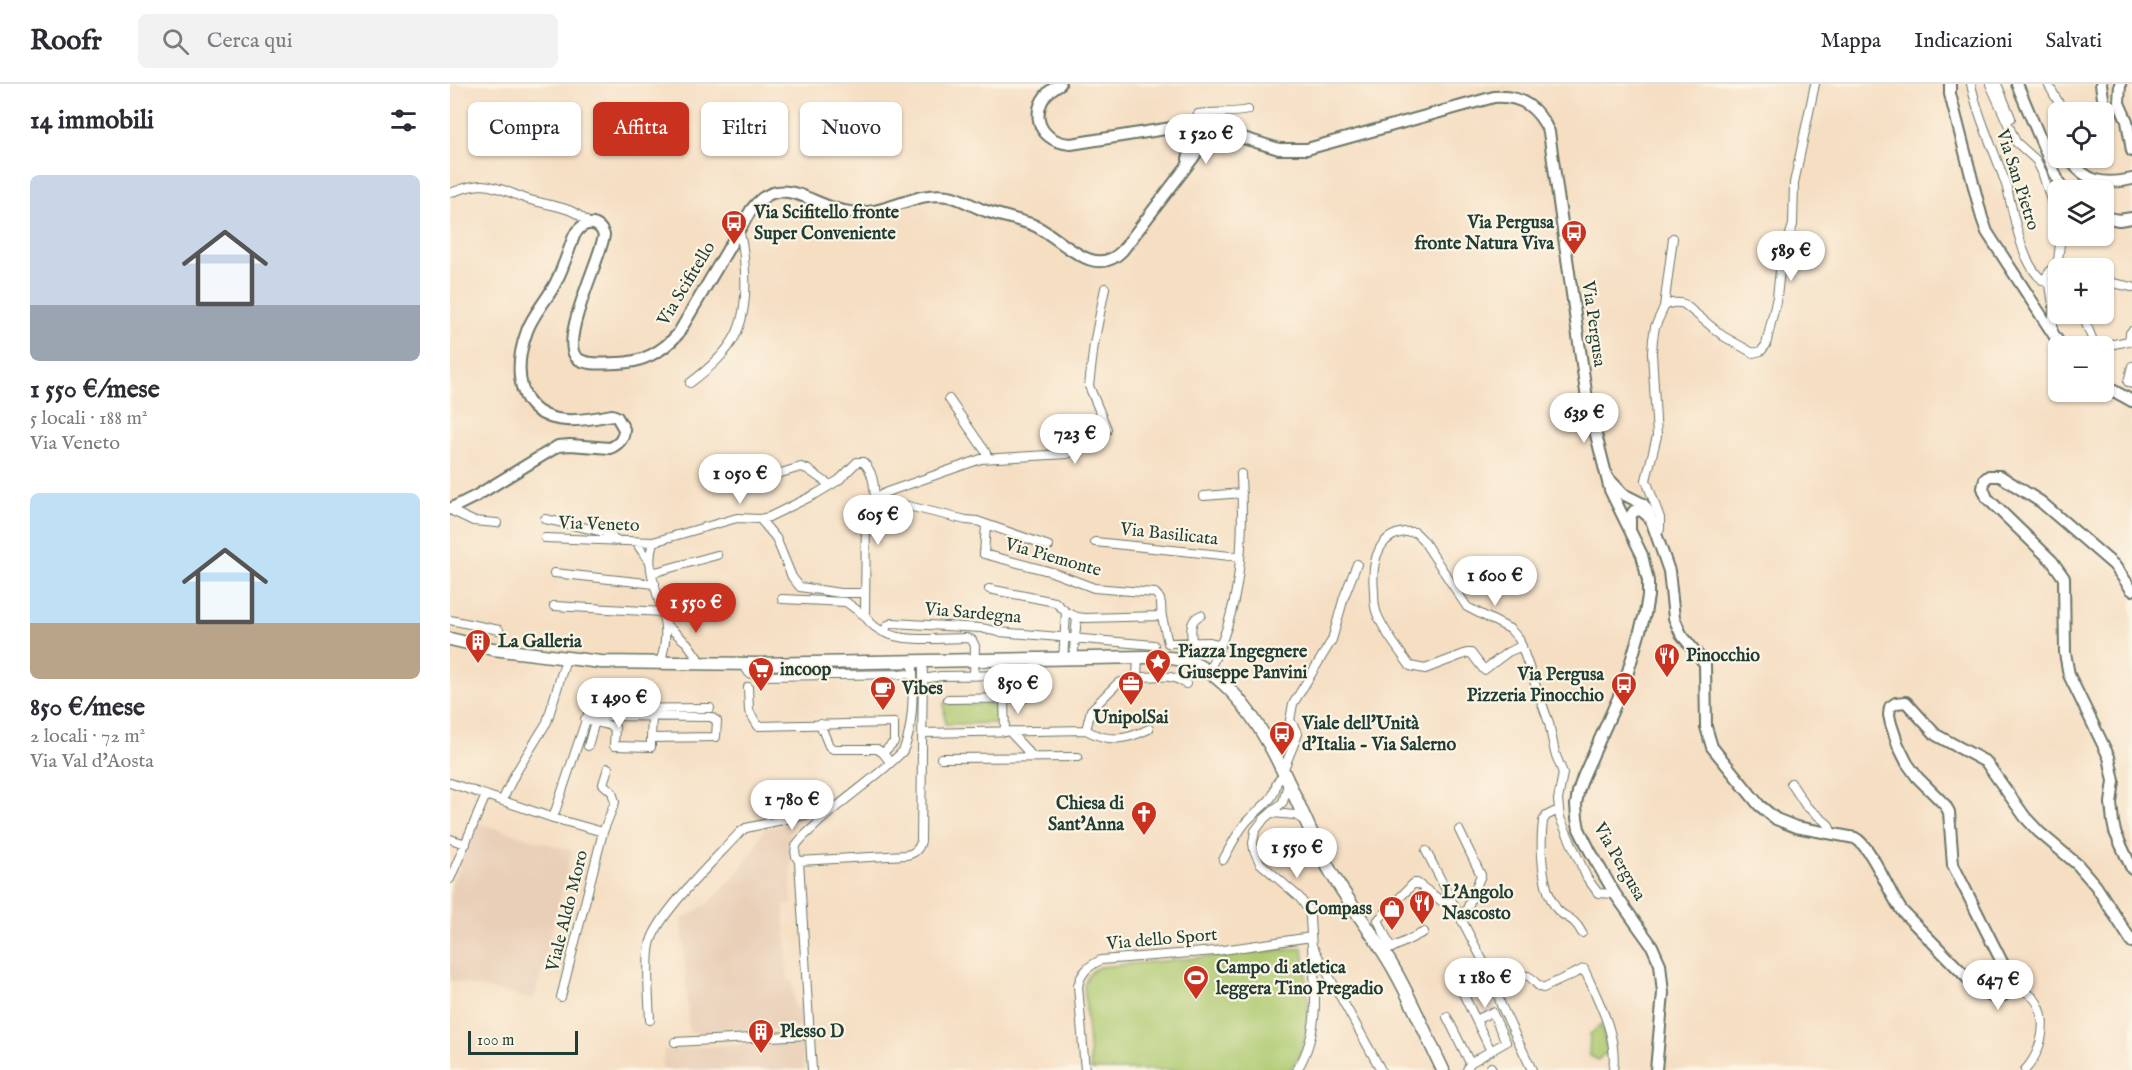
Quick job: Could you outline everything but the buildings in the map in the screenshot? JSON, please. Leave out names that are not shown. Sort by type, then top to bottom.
[{"type":"main road","name":"Via Pergusa","points":[[1060,84],[1046,93],[1039,109],[1041,128],[1047,136],[1060,144],[1170,126],[1197,126],[1227,132],[1274,148],[1307,149],[1494,96],[1516,98],[1532,107],[1544,121],[1549,132],[1587,399],[1606,476],[1616,505],[1646,567],[1648,596],[1645,614],[1624,685],[1582,777],[1576,805],[1579,829],[1616,894],[1652,946],[1660,964],[1663,993],[1656,1070]]},
{"type":"main road","points":[[1950,84],[1950,94],[1987,231],[2053,335]]},
{"type":"main road","points":[[2017,84],[2058,180]]},
{"type":"main road","points":[[2101,84],[2103,102]]},
{"type":"main road","points":[[2114,110],[2119,103],[2120,84]]},
{"type":"main road","points":[[2119,103],[2127,121],[2132,151]]},
{"type":"main road","points":[[1170,126],[1185,132],[1196,145]]},
{"type":"main road","points":[[1196,145],[1197,126]]},
{"type":"main road","points":[[1196,145],[1227,132]]},
{"type":"main road","name":"Via Scifitello","points":[[588,223],[600,226],[604,235],[578,315],[572,345],[576,358],[587,362],[620,363],[641,359],[672,342],[739,231],[757,203],[766,195],[788,190],[832,208],[852,213],[876,212],[928,196],[944,196],[962,200],[984,211],[1030,224],[1046,231],[1085,259],[1104,262],[1122,252],[1185,167],[1196,145]]},
{"type":"main road","points":[[2077,168],[2100,182],[2115,183],[2132,179]]},
{"type":"main road","points":[[2114,219],[2132,218]]},
{"type":"main road","points":[[450,509],[476,496],[558,446],[610,448],[616,446],[622,438],[624,429],[617,417],[576,420],[554,418],[536,410],[521,386],[520,357],[528,329],[555,285],[578,229],[588,223]]},
{"type":"main road","points":[[2114,391],[2132,401]]},
{"type":"main road","points":[[1606,476],[1617,489],[1643,504],[1648,511],[1669,571],[1677,626],[1705,664],[1706,727],[1712,747],[1759,805],[1776,819],[1796,827],[1861,841],[1902,911],[1981,992],[1987,996],[1999,997],[2007,993],[2010,987],[2009,976],[2004,964],[1953,865],[1949,812],[1934,792],[1917,777],[1898,746],[1889,715],[1890,707],[1896,702],[1906,702],[1936,735],[1986,762],[2039,832],[2078,865],[2096,886],[2132,942]]},
{"type":"main road","points":[[2132,590],[2114,565],[2041,502],[2000,476],[1989,476],[1985,479],[1983,488],[1987,498],[2052,561],[2064,578],[2065,653],[2069,675],[2109,757],[2114,781],[2111,803],[2115,832],[2132,869]]},
{"type":"main road","points":[[1616,505],[1624,498],[1632,498]]},
{"type":"main road","points":[[1616,505],[1641,510],[1650,518]]},
{"type":"main road","points":[[1630,531],[1630,517],[1634,511],[1641,510]]},
{"type":"main road","points":[[450,639],[493,649],[601,662],[915,670],[975,662],[1138,657],[1181,658],[1208,672],[1244,706],[1285,776],[1292,806],[1306,822],[1334,877],[1387,950],[1443,1070]]},
{"type":"street","points":[[1664,308],[1668,304],[1678,302],[1684,304],[1723,336],[1753,353],[1761,351],[1766,345],[1777,297],[1781,261],[1793,225],[1794,183],[1815,84]]},
{"type":"street","name":"Via San Pietro","points":[[1971,84],[1987,137],[2006,185],[2016,231],[2025,254],[2048,282]]},
{"type":"street","name":"Via San Pietro","points":[[1990,84],[2016,142],[2036,160],[2048,185]]},
{"type":"street","points":[[1997,84],[2011,118]]},
{"type":"street","points":[[2048,84],[2058,102]]},
{"type":"street","points":[[2119,103],[2127,84]]},
{"type":"street","points":[[1197,126],[1194,121],[1198,114],[1235,113],[1248,110]]},
{"type":"street","points":[[450,193],[472,186],[496,186],[530,200],[557,205],[583,218],[588,223]]},
{"type":"street","points":[[690,382],[706,371],[726,349],[734,339],[743,320],[746,289],[743,241],[739,231]]},
{"type":"street","points":[[1656,533],[1660,529],[1660,518],[1646,480],[1657,436],[1652,353],[1655,327],[1664,308],[1672,238]]},
{"type":"street","points":[[2114,283],[2132,287]]},
{"type":"street","points":[[865,616],[866,508],[875,498],[988,458],[1059,456],[1080,448],[1106,432],[1107,429],[1089,387],[1094,344],[1105,288]]},
{"type":"street","points":[[2053,324],[2053,335]]},
{"type":"street","points":[[2114,344],[2129,340],[2132,331]]},
{"type":"street","points":[[2132,366],[2128,382],[2132,384]]},
{"type":"street","points":[[949,399],[988,458]]},
{"type":"street","name":"Via Veneto","points":[[544,538],[653,542],[737,518],[769,517],[839,480],[857,462],[863,462],[869,468],[874,483],[875,498]]},
{"type":"street","points":[[750,478],[774,475],[801,467],[830,485]]},
{"type":"street","name":"Via Basilicata","points":[[1208,672],[1221,645],[1234,604],[1243,545],[1241,474]]},
{"type":"street","points":[[1204,496],[1242,493]]},
{"type":"street","points":[[875,498],[977,521],[1050,546]]},
{"type":"street","points":[[450,509],[473,521],[497,523]]},
{"type":"street","points":[[545,519],[609,533],[615,542]]},
{"type":"street","points":[[760,519],[776,538],[792,577],[800,587],[840,593],[864,593]]},
{"type":"street","name":"Via Piemonte","points":[[986,525],[984,554],[1052,573],[1094,588],[1155,593],[1160,597],[1162,616]]},
{"type":"street","points":[[1522,646],[1508,652],[1484,670],[1471,653],[1425,669],[1410,666],[1378,617],[1375,608],[1373,579],[1375,557],[1380,548],[1395,534],[1406,531],[1415,532],[1423,540],[1467,607],[1515,633],[1522,646],[1563,773],[1558,810],[1568,838],[1587,878],[1598,893],[1616,894]]},
{"type":"street","name":"Via Veneto","points":[[653,542],[649,561],[666,625],[660,662]]},
{"type":"street","name":"Via Basilicata","points":[[1095,542],[1240,557]]},
{"type":"street","points":[[639,543],[639,548],[649,561]]},
{"type":"street","points":[[652,573],[717,555]]},
{"type":"street","points":[[1223,860],[1240,830],[1274,794],[1277,780],[1285,776],[1298,734],[1290,720],[1293,704],[1332,640],[1344,597],[1357,564]]},
{"type":"street","points":[[554,573],[655,584]]},
{"type":"street","points":[[989,589],[1055,602],[1066,612],[1077,617],[1162,616],[1168,643],[1210,642],[1221,645]]},
{"type":"street","points":[[554,606],[663,610],[721,590]]},
{"type":"street","points":[[782,599],[846,602],[883,632]]},
{"type":"street","points":[[1066,612],[1064,638],[1068,660]]},
{"type":"street","points":[[1192,642],[1193,621],[1201,615]]},
{"type":"street","points":[[1068,660],[1077,617]]},
{"type":"street","points":[[450,620],[500,630]]},
{"type":"street","name":"Via Sardegna","points":[[975,662],[974,642],[969,639],[898,637],[883,632],[888,625],[893,623],[981,628],[999,632],[1074,638]]},
{"type":"street","points":[[666,625],[687,643],[702,664]]},
{"type":"street","points":[[1074,638],[1154,645]]},
{"type":"street","points":[[1137,678],[1138,657]]},
{"type":"street","points":[[502,801],[515,774],[547,722],[566,658]]},
{"type":"street","points":[[974,676],[975,662]]},
{"type":"street","points":[[915,670],[923,681]]},
{"type":"street","points":[[799,861],[906,855],[919,848],[921,841],[923,681],[915,670]]},
{"type":"street","points":[[812,1070],[799,861],[796,858],[797,845],[832,809],[903,751],[915,670]]},
{"type":"street","points":[[923,681],[941,676],[1019,675]]},
{"type":"street","points":[[1086,730],[1091,710],[1118,683],[1137,678],[1166,676],[1179,679],[1186,684]]},
{"type":"street","points":[[748,687],[749,711],[758,726],[894,723],[894,742],[883,753]]},
{"type":"street","points":[[1005,698],[1008,732],[1033,757]]},
{"type":"street","points":[[948,699],[1025,698]]},
{"type":"street","points":[[554,818],[585,719],[591,712],[597,709],[710,708]]},
{"type":"street","points":[[591,712],[601,716],[711,717],[717,722],[716,737],[651,738]]},
{"type":"street","points":[[585,719],[615,727],[614,746],[651,747],[651,716]]},
{"type":"street","points":[[588,746],[595,721]]},
{"type":"street","points":[[820,724],[829,746],[833,749],[877,749],[890,762]]},
{"type":"street","points":[[922,733],[1086,730],[1108,740],[1135,736],[1149,729]]},
{"type":"street","points":[[941,758],[1078,757]]},
{"type":"street","name":"Viale Aldo Moro","points":[[561,997],[603,832],[615,802],[612,792],[603,784],[608,768]]},
{"type":"street","points":[[450,783],[603,832]]},
{"type":"street","points":[[1791,783],[1806,806],[1828,824],[1832,833]]},
{"type":"street","points":[[450,879],[486,795]]},
{"type":"street","points":[[1292,806],[1272,813],[1264,819],[1255,831],[1253,843],[1260,863],[1304,902],[1310,917],[1315,1022],[1309,1046],[1297,1070]]},
{"type":"street","points":[[1272,813],[1292,806]]},
{"type":"street","points":[[650,1020],[649,946],[663,917],[746,828],[832,809]]},
{"type":"street","points":[[1558,810],[1546,816],[1543,821],[1543,872],[1556,908],[1574,919],[1582,933]]},
{"type":"street","points":[[1459,830],[1481,875],[1462,921]]},
{"type":"street","points":[[450,839],[466,844]]},
{"type":"street","points":[[1426,851],[1498,990],[1501,1005],[1532,1070]]},
{"type":"street","points":[[1424,932],[1387,950],[1378,920],[1414,883],[1444,903],[1452,903]]},
{"type":"street","points":[[1311,941],[1381,1070]]},
{"type":"street","name":"Via dello Sport","points":[[1085,1070],[1078,986],[1080,978],[1091,964],[1112,959],[1311,941]]},
{"type":"street","points":[[1498,990],[1501,986],[1524,975],[1543,988],[1584,969],[1608,1022],[1614,1059],[1613,1070]]},
{"type":"street","points":[[1456,979],[1491,1051]]},
{"type":"street","points":[[2010,987],[2034,996],[2039,1002],[2041,1011],[2040,1044],[2037,1054],[2025,1070]]},
{"type":"street","points":[[1447,1017],[1468,1066],[1506,1042],[1491,1012],[1476,1020]]},
{"type":"street","points":[[675,1042],[810,1035]]},
{"type":"shaded area","points":[[478,823],[572,851],[534,1000],[450,980],[450,889]]},
{"type":"shaded area","points":[[790,823],[792,905],[784,906],[788,980],[793,981],[794,1007],[801,1007],[802,1027],[689,1033],[682,919],[706,905],[732,880],[755,849],[765,827]]},
{"type":"shaded area","points":[[802,1041],[804,1070],[662,1070],[664,1050]]},
{"type":"green space","points":[[877,502],[884,503],[879,522],[900,528],[868,529],[868,510]]},
{"type":"green space","points":[[944,703],[978,705],[978,703],[998,703],[1000,704],[1000,723],[945,724]]},
{"type":"green space","name":"Campo di atletica leggera Tino Pregadio","points":[[1303,948],[1308,995],[1307,1026],[1304,1042],[1290,1070],[1091,1070],[1084,986],[1089,975],[1099,967]]},
{"type":"green space","points":[[1601,1025],[1608,1053],[1598,1060],[1589,1055],[1590,1034]]},
{"type":"place","name":"Via Scifitello fronte Super Conveniente","points":[[734,246]]},
{"type":"place","name":"Via Pergusa fronte Natura Viva","points":[[1574,256]]},
{"type":"place","name":"La Galleria","points":[[478,665]]},
{"type":"place","name":"Pinocchio","points":[[1667,679]]},
{"type":"place","name":"Piazza Ingegnere Giuseppe Panvini","points":[[1158,685]]},
{"type":"place","name":"incoop","points":[[761,693]]},
{"type":"place","name":"UnipolSai","points":[[1131,707]]},
{"type":"place","name":"Via Pergusa Pizzeria Pinocchio","points":[[1624,708]]},
{"type":"place","name":"Vibes","points":[[883,712]]},
{"type":"place","name":"Viale dell'Unità d'Italia - Via Salerno","points":[[1282,757]]},
{"type":"place","name":"Chiesa di Sant'Anna","points":[[1144,837]]},
{"type":"place","name":"L'Angolo Nascosto","points":[[1422,926]]},
{"type":"place","name":"Compass","points":[[1392,932]]},
{"type":"place","name":"Campo di atletica leggera Tino Pregadio","points":[[1196,1001]]},
{"type":"place","name":"Plesso D","points":[[761,1055]]}]
